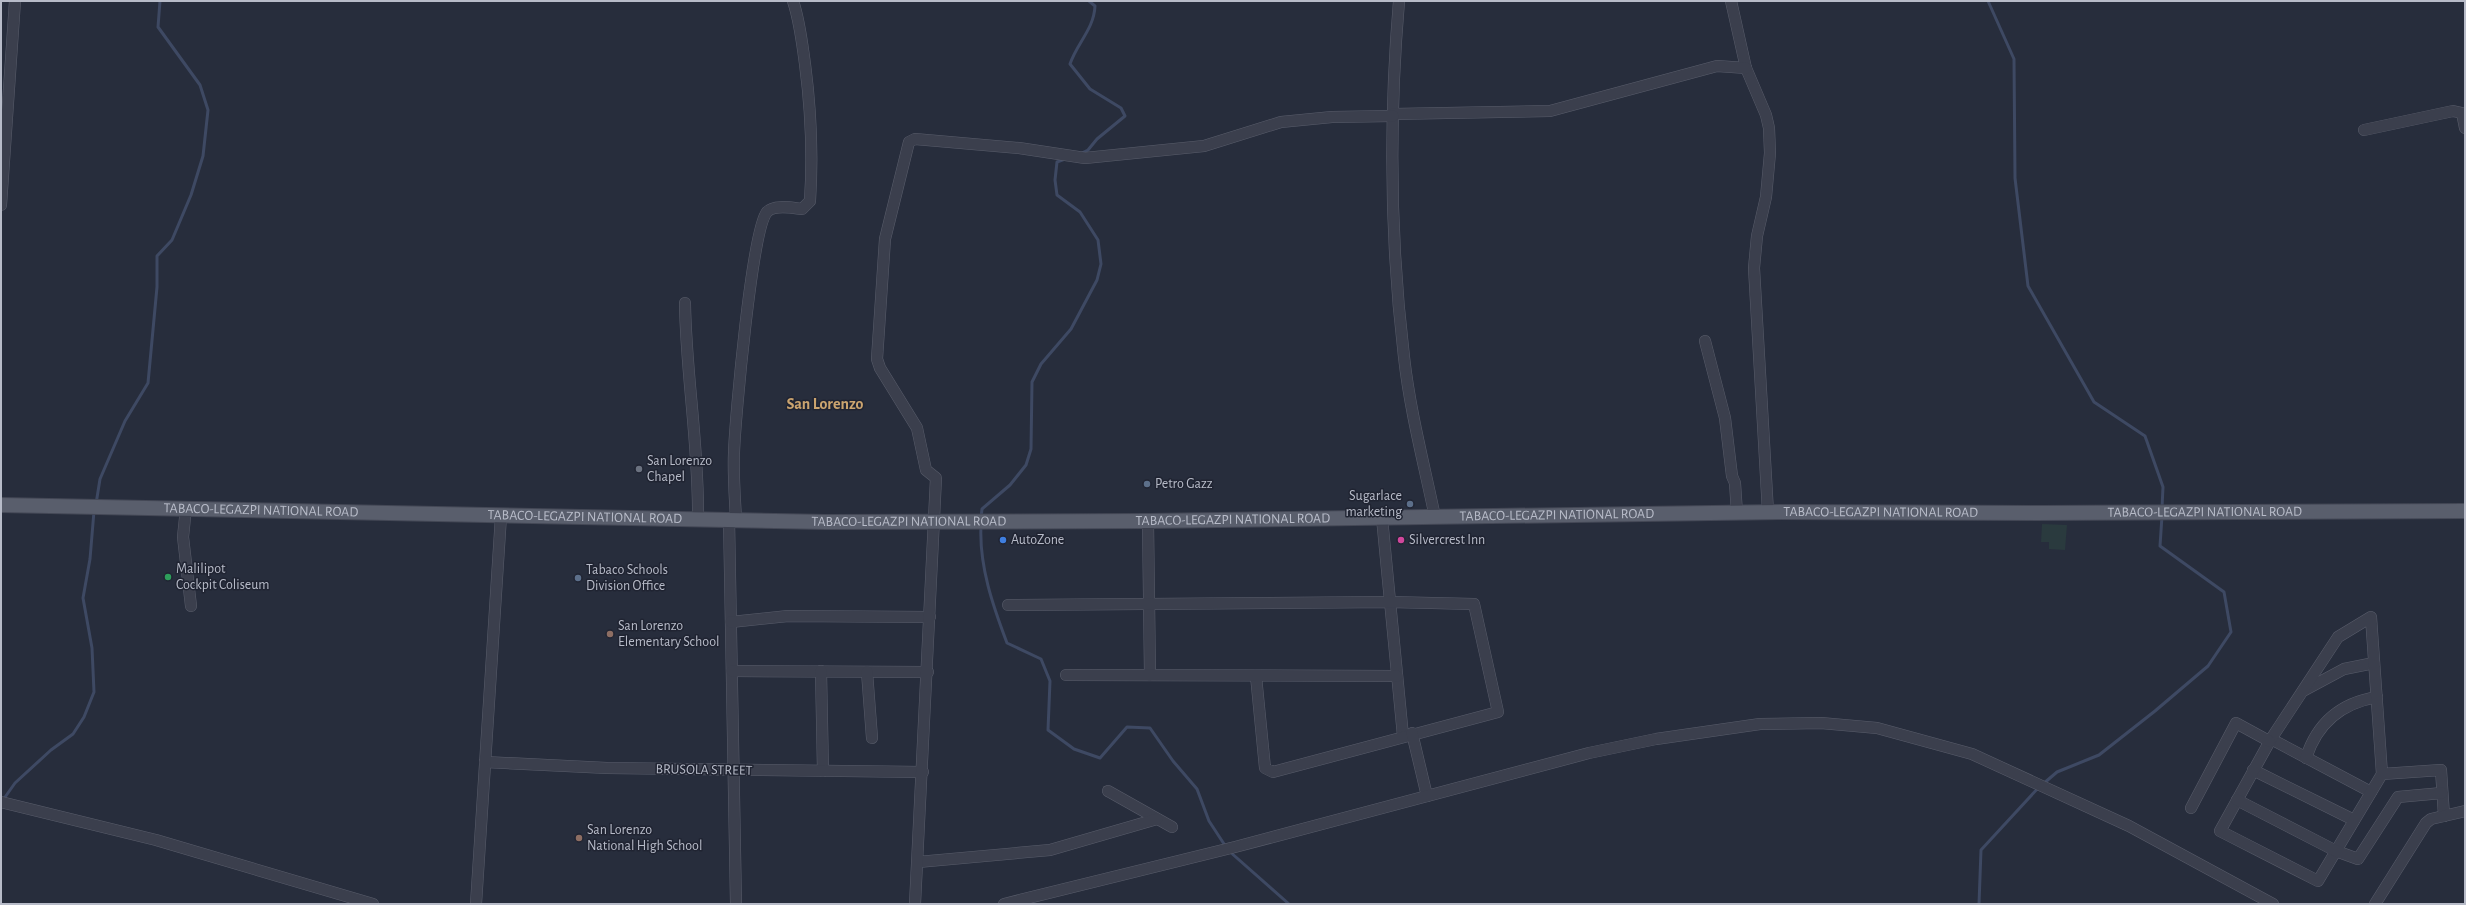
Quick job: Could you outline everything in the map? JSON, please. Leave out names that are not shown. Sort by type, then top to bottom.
[{"type":"main road","name":"TABACO-LEGAZPI NATIONAL ROAD","points":[[1,505],[733,520],[1148,521],[1768,512],[2169,513],[2465,511]]},
{"type":"street","points":[[1,205],[15,1]]},
{"type":"street","points":[[736,904],[730,622],[736,419],[757,244],[765,214],[769,210],[783,208],[802,209],[810,202],[813,159],[808,91],[799,23],[793,1]]},
{"type":"street","points":[[1399,1],[1393,115],[1397,286],[1404,359],[1435,517]]},
{"type":"street","points":[[1731,1],[1746,68],[1769,121],[1770,140],[1766,197],[1754,253],[1767,458],[1768,512]]},
{"type":"street","points":[[915,904],[928,672],[936,478],[926,470],[917,428],[880,368],[877,359],[885,239],[909,142],[914,139],[967,143],[1085,158],[1204,146],[1281,122],[1332,117],[1550,111],[1716,66],[1746,68]]},
{"type":"street","points":[[2364,130],[2453,110],[2462,114],[2465,128]]},
{"type":"street","points":[[685,303],[685,338],[698,468],[698,519]]},
{"type":"street","points":[[1705,341],[1725,418],[1732,476],[1736,483],[1737,513]]},
{"type":"street","points":[[186,508],[183,537],[191,606]]},
{"type":"street","points":[[476,904],[501,516]]},
{"type":"street","points":[[1382,518],[1397,676],[1408,734],[1427,796]]},
{"type":"street","points":[[1148,521],[1150,675]]},
{"type":"street","points":[[1008,606],[1390,602],[1474,604],[1498,712],[1408,734],[1273,772],[1265,768],[1256,676]]},
{"type":"street","points":[[730,622],[788,616],[930,617]]},
{"type":"street","points":[[2371,617],[2374,663],[2382,774],[2318,881],[2220,831],[2270,740],[2338,637],[2371,617]]},
{"type":"street","points":[[2302,691],[2344,669],[2374,663]]},
{"type":"street","points":[[732,671],[928,672]]},
{"type":"street","points":[[821,671],[822,771]]},
{"type":"street","points":[[867,672],[872,738]]},
{"type":"street","points":[[1066,675],[1397,676]]},
{"type":"street","points":[[2306,758],[2312,740],[2326,721],[2344,707],[2360,700],[2377,697]]},
{"type":"street","points":[[2191,808],[2236,722],[2371,792]]},
{"type":"street","points":[[1004,904],[1235,847],[1589,753],[1656,739],[1768,724],[1821,723],[1877,728],[1972,754],[2037,782],[2130,826],[2273,904]]},
{"type":"street","name":"BRUSOLA STREET","points":[[485,762],[607,768],[923,772]]},
{"type":"street","points":[[2253,770],[2354,820]]},
{"type":"street","points":[[2382,774],[2441,770],[2444,816]]},
{"type":"street","points":[[1108,791],[1172,827]]},
{"type":"street","points":[[2237,800],[2336,851],[2358,859],[2398,797],[2442,793]]},
{"type":"street","points":[[1,802],[156,840],[373,904]]},
{"type":"street","points":[[2375,904],[2426,823],[2431,819],[2465,811]]},
{"type":"street","points":[[918,862],[1050,850],[1157,819]]},
{"type":"shaded area","points":[[2042,524],[2067,525],[2065,550],[2049,549],[2049,542],[2041,542]]},
{"type":"waterway","points":[[96,504],[100,479],[125,421],[148,383],[157,287],[157,256],[172,240],[191,195],[203,156],[208,110],[200,85],[158,27],[160,1]]},
{"type":"waterway","points":[[1080,154],[1088,150],[1097,139],[1125,116],[1121,108],[1090,89],[1070,64],[1092,22],[1095,6],[1089,1]]},
{"type":"waterway","points":[[1988,1],[2014,59],[2015,178],[2028,286],[2094,402],[2145,436],[2163,487],[2162,508]]},
{"type":"waterway","points":[[981,518],[982,509],[1010,485],[1026,465],[1031,449],[1032,382],[1041,364],[1071,329],[1097,280],[1101,264],[1098,240],[1080,212],[1057,195],[1055,180],[1057,162],[1065,159]]},
{"type":"waterway","points":[[3,800],[15,783],[51,750],[73,734],[84,717],[94,692],[92,648],[83,598],[90,559],[94,511]]},
{"type":"waterway","points":[[2043,784],[2057,772],[2099,755],[2155,711],[2208,666],[2231,632],[2224,592],[2160,546],[2162,516]]},
{"type":"waterway","points":[[981,526],[982,556],[988,586],[1007,643],[1041,659],[1050,681],[1048,730],[1074,749],[1100,758],[1127,727],[1150,728],[1173,761],[1197,789],[1209,821],[1226,847]]},
{"type":"waterway","points":[[1979,904],[1981,850],[2039,787]]},
{"type":"waterway","points":[[1229,851],[1289,904]]},
{"type":"place","name":"San Lorenzo Chapel","points":[[639,469]]},
{"type":"place","name":"Petro Gazz","points":[[1147,484]]},
{"type":"place","name":"Sugarlace marketing","points":[[1410,504]]},
{"type":"place","name":"AutoZone","points":[[1003,540]]},
{"type":"place","name":"Silvercrest Inn","points":[[1401,540]]},
{"type":"place","name":"Malilipot Cockpit Coliseum","points":[[168,577]]},
{"type":"place","name":"Tabaco Schools Division Office","points":[[578,578]]},
{"type":"place","name":"San Lorenzo Elementary School","points":[[610,634]]},
{"type":"place","name":"San Lorenzo National High School","points":[[579,838]]},
{"type":"district","name":"San Lorenzo","points":[[825,404]]}]
